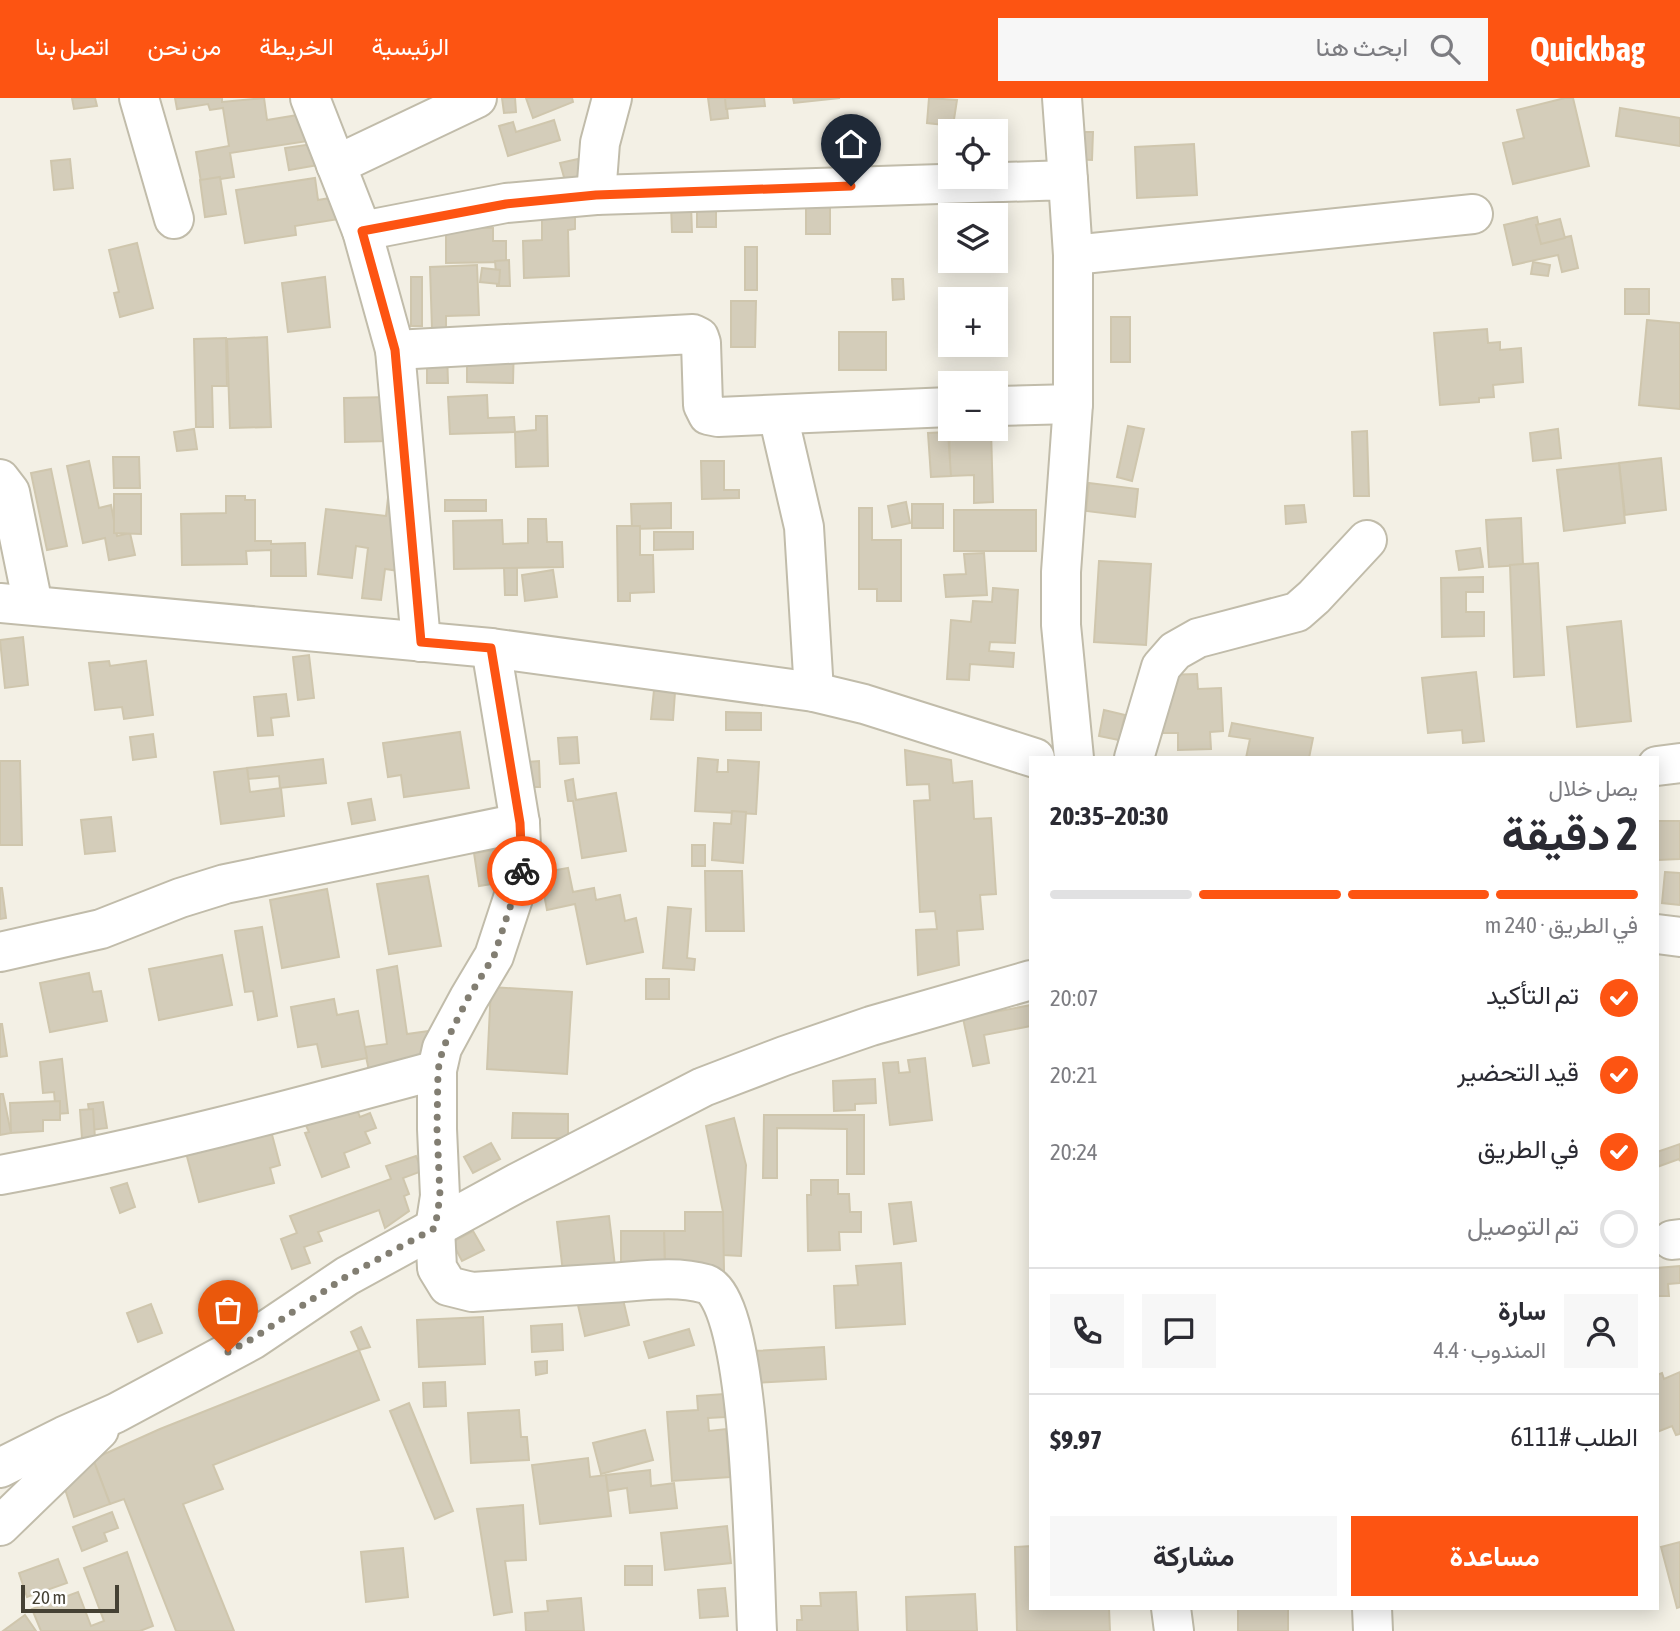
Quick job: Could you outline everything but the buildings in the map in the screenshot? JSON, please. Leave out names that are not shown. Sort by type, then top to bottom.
[{"type":"street","points":[[139,98],[174,219]]},
{"type":"street","points":[[310,98],[362,231],[395,350],[421,642]]},
{"type":"street","points":[[336,165],[477,98]]},
{"type":"street","points":[[596,195],[600,143],[612,98]]},
{"type":"street","points":[[1062,98],[1073,256],[1073,404],[1061,572],[1061,625],[1074,756]]},
{"type":"street","points":[[362,231],[506,204],[596,195],[1068,180]]},
{"type":"street","points":[[1073,256],[1473,214]]},
{"type":"street","points":[[395,350],[692,334],[699,337],[701,343],[704,405],[708,415],[718,417],[938,408]]},
{"type":"street","points":[[1008,405],[1073,404]]},
{"type":"street","points":[[778,415],[804,527],[814,692]]},
{"type":"street","points":[[0,479],[10,492],[16,604],[491,648],[814,692],[876,708],[1029,756]]},
{"type":"street","points":[[1135,756],[1161,667],[1175,651],[1198,638],[1297,612],[1367,540]]},
{"type":"street","points":[[491,648],[520,823],[522,871],[494,956],[468,998],[443,1048],[438,1070],[440,1196],[435,1228],[438,1268],[447,1286],[472,1292],[660,1279],[709,1285],[722,1298],[731,1320],[747,1422],[757,1631]]},
{"type":"street","points":[[1659,766],[1680,763]]},
{"type":"street","points":[[0,952],[101,929],[180,898],[225,884],[520,823]]},
{"type":"street","points":[[1659,934],[1680,937]]},
{"type":"street","points":[[0,1468],[116,1413],[252,1339],[347,1276],[517,1183],[703,1087],[871,1026],[1029,981]]},
{"type":"street","points":[[0,1175],[72,1162],[262,1117],[438,1070]]},
{"type":"street","points":[[0,1527],[116,1413]]},
{"type":"street","points":[[1171,1610],[1174,1631]]},
{"type":"street","points":[[1371,1610],[1373,1631]]},
{"type":"way so far","points":[[228,1352],[347,1276],[435,1228],[440,1196],[438,1070],[443,1048],[468,998],[494,956],[522,871]]},
{"type":"route","points":[[522,871],[520,823],[491,648],[421,642],[395,350],[362,231],[506,204],[596,195],[851,186]]}]
